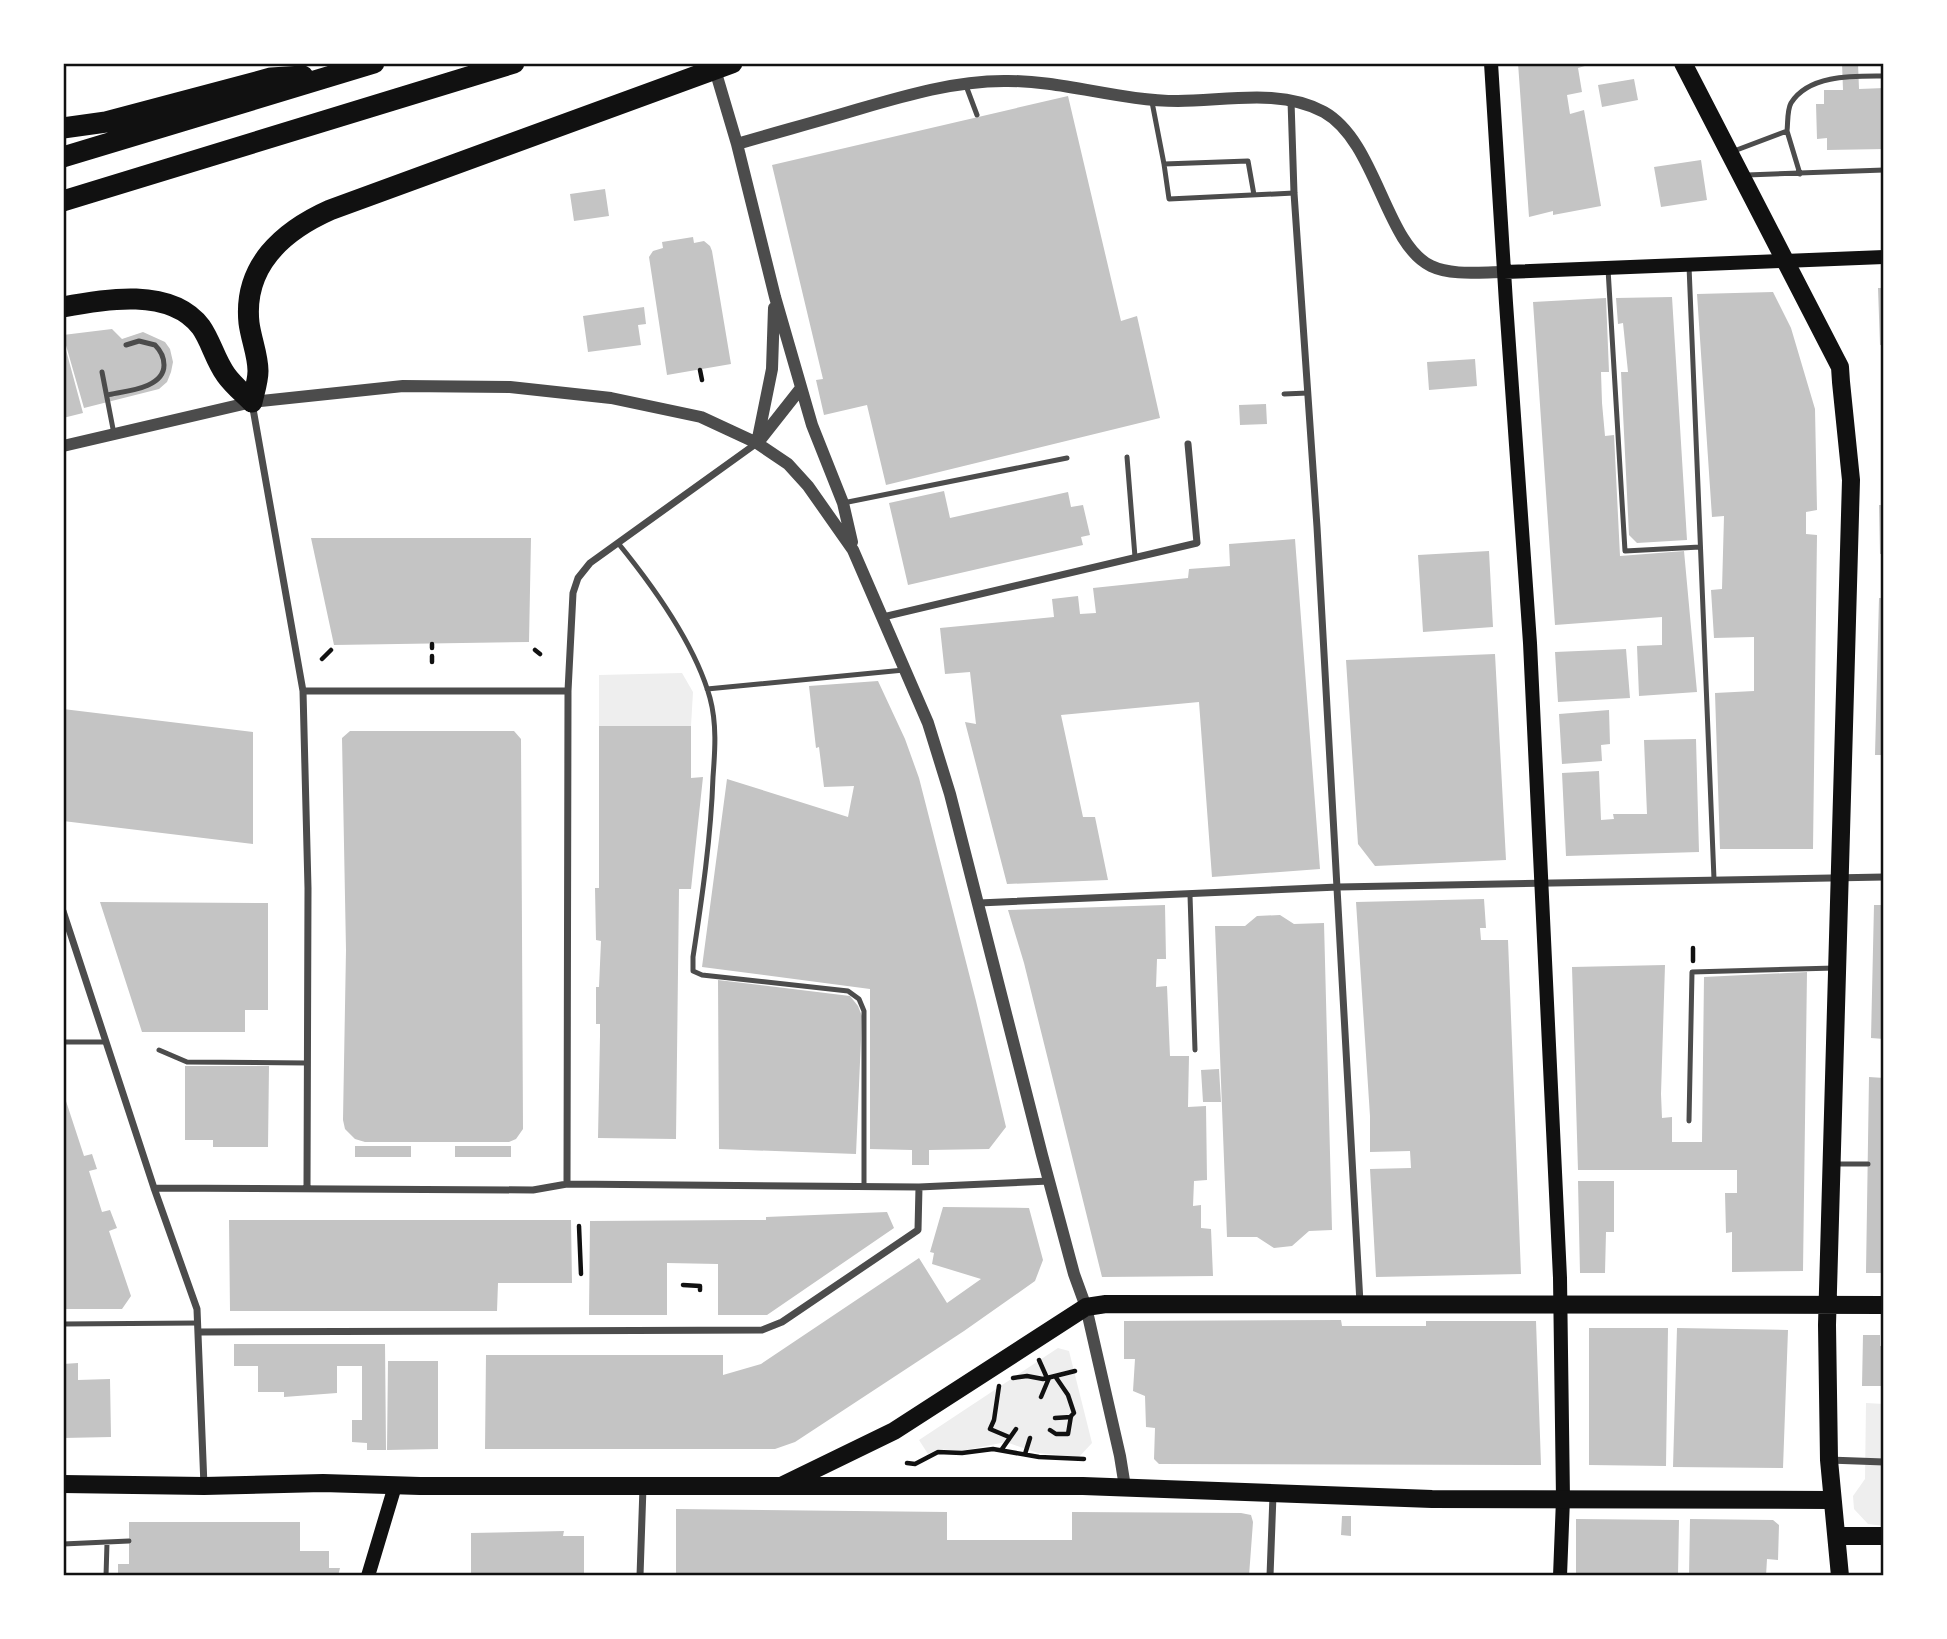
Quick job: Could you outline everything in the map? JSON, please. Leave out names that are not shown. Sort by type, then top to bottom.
[{"type":"highway","points":[[63,158],[374,63]]},
{"type":"highway","points":[[63,201],[514,63]]},
{"type":"highway","points":[[252,402],[258,371],[249,322],[250,299],[263,260],[277,243],[291,232],[330,210],[732,63]]},
{"type":"highway","points":[[63,128],[106,122],[271,78],[337,75]]},
{"type":"highway","points":[[63,307],[104,299],[135,298],[162,303],[182,311],[200,326],[225,374],[252,402]]},
{"type":"main road","points":[[1491,63],[1530,643],[1561,1305],[1563,1499],[1560,1576]]},
{"type":"main road","points":[[1683,63],[1840,367],[1851,475],[1828,1304],[1829,1460],[1840,1576]]},
{"type":"main road","points":[[1504,272],[1884,257]]},
{"type":"main road","points":[[780,1486],[894,1431],[1086,1307],[1106,1304],[1884,1305]]},
{"type":"main road","points":[[63,1484],[1125,1487],[1432,1499],[1832,1500]]},
{"type":"main road","points":[[368,1576],[395,1486]]},
{"type":"main road","points":[[1837,1536],[1884,1536]]},
{"type":"street","points":[[713,63],[801,388],[812,425],[843,503],[853,550]]},
{"type":"street","points":[[737,144],[910,94],[965,83],[1006,81],[1177,101],[1260,98],[1291,101],[1323,112],[1351,136],[1416,256],[1443,271],[1504,272]]},
{"type":"street","points":[[1291,101],[1294,193],[1338,887],[1360,1306]]},
{"type":"street","points":[[757,443],[772,369],[775,297]]},
{"type":"street","points":[[63,446],[252,402],[403,386],[510,387],[611,398],[701,417],[757,443],[788,464],[808,486],[853,550],[929,723],[979,903],[1074,1274],[1086,1307],[1125,1487]]},
{"type":"street","points":[[567,1184],[568,691],[573,593],[578,578],[590,564],[757,443],[801,388]]},
{"type":"street","points":[[252,402],[303,691],[308,888],[307,1188]]},
{"type":"street","points":[[883,617],[1197,543],[1188,444]]},
{"type":"street","points":[[303,691],[568,691]]},
{"type":"street","points":[[979,903],[1338,887],[1884,877]]},
{"type":"street","points":[[63,911],[154,1188],[197,1309],[204,1486]]},
{"type":"street","points":[[154,1188],[533,1190],[567,1184],[919,1187],[1049,1181]]},
{"type":"street","points":[[199,1327],[762,1330],[782,1322],[918,1230],[919,1187]]},
{"type":"street","points":[[1829,1460],[1884,1462]]},
{"type":"street","points":[[640,1576],[643,1486]]},
{"type":"street","points":[[1270,1576],[1273,1494]]},
{"type":"lane","points":[[1800,174],[1787,131],[1790,104],[1807,87],[1841,77],[1884,76]]},
{"type":"lane","points":[[965,83],[977,115]]},
{"type":"lane","points":[[1152,99],[1169,200],[1294,193]]},
{"type":"lane","points":[[1729,153],[1787,131]]},
{"type":"lane","points":[[1164,164],[1248,161],[1254,195]]},
{"type":"lane","points":[[1740,176],[1884,170]]},
{"type":"lane","points":[[1689,265],[1714,879]]},
{"type":"lane","points":[[1608,269],[1625,551],[1700,547]]},
{"type":"lane","points":[[107,395],[145,386],[160,379],[163,373],[163,356],[155,345],[139,341],[126,345]]},
{"type":"lane","points":[[102,372],[114,434]]},
{"type":"lane","points":[[1284,394],[1308,393]]},
{"type":"lane","points":[[1127,457],[1135,557]]},
{"type":"lane","points":[[843,503],[1067,458]]},
{"type":"lane","points":[[618,543],[642,572],[691,653],[707,689],[714,723],[713,796],[692,957],[693,971],[702,975],[848,992],[859,999],[864,1010],[864,1186]]},
{"type":"lane","points":[[707,689],[904,670]]},
{"type":"lane","points":[[1190,895],[1195,1049]]},
{"type":"lane","points":[[1689,1121],[1692,972],[1838,968]]},
{"type":"lane","points":[[63,1042],[106,1042]]},
{"type":"lane","points":[[159,1050],[187,1062],[307,1063]]},
{"type":"lane","points":[[1832,1164],[1868,1164]]},
{"type":"lane","points":[[63,1324],[199,1327]]},
{"type":"lane","points":[[63,1544],[129,1541]]},
{"type":"lane","points":[[106,1576],[107,1543]]},
{"type":"path","points":[[700,370],[702,380]]},
{"type":"path","points":[[322,659],[331,650]]},
{"type":"path","points":[[535,650],[540,654]]},
{"type":"path","points":[[579,1226],[581,1274]]},
{"type":"path","points":[[683,1285],[700,1286],[700,1290]]},
{"type":"path","points":[[1037,1356],[1074,1413],[1068,1434],[1056,1434],[1050,1430]]},
{"type":"path","points":[[1007,1379],[1051,1377],[1075,1371]]},
{"type":"path","points":[[1041,1397],[1051,1377]]},
{"type":"path","points":[[999,1380],[994,1420],[990,1429],[1009,1437]]},
{"type":"path","points":[[1055,1418],[1071,1417]]},
{"type":"path","points":[[1002,1449],[1016,1429]]},
{"type":"path","points":[[1025,1454],[1030,1438]]},
{"type":"path","points":[[908,1462],[915,1464],[938,1452],[962,1453],[1002,1449],[1025,1454],[1084,1459]]},
{"type":"shaded area","points":[[682,673],[693,692],[691,726],[599,726],[599,675]]},
{"type":"shaded area","points":[[1058,1348],[1069,1351],[1092,1443],[1079,1457],[1038,1453],[1006,1442],[961,1451],[938,1449],[928,1454],[919,1440]]},
{"type":"shaded area","points":[[1866,1403],[1884,1404],[1884,1526],[1868,1524],[1854,1509],[1853,1496],[1865,1479]]},
{"type":"building","points":[[1518,63],[1595,63],[1578,68],[1582,92],[1567,95],[1570,114],[1584,110],[1601,206],[1553,215],[1553,211],[1529,217]]},
{"type":"building","points":[[1842,63],[1858,63],[1859,89],[1884,88],[1884,149],[1827,150],[1827,138],[1817,139],[1816,104],[1824,104],[1824,90],[1843,90]]},
{"type":"building","points":[[1634,79],[1638,100],[1602,107],[1598,85]]},
{"type":"building","points":[[1068,96],[1121,321],[1137,316],[1160,418],[886,485],[867,405],[824,415],[816,380],[823,379],[772,165]]},
{"type":"building","points":[[1701,160],[1707,200],[1661,207],[1654,167]]},
{"type":"building","points":[[605,189],[609,216],[574,221],[570,194]]},
{"type":"building","points":[[693,237],[694,243],[704,241],[712,251],[731,364],[667,375],[649,257],[653,251],[663,248],[662,242]]},
{"type":"building","points":[[1878,288],[1884,288],[1884,345],[1880,345]]},
{"type":"building","points":[[1773,292],[1791,328],[1815,409],[1817,510],[1806,512],[1806,534],[1817,535],[1813,849],[1720,849],[1715,693],[1754,691],[1754,637],[1714,638],[1711,590],[1722,589],[1724,516],[1712,517],[1697,294]]},
{"type":"building","points":[[1672,297],[1687,540],[1637,543],[1629,535],[1621,372],[1628,372],[1623,323],[1618,324],[1616,298]]},
{"type":"building","points":[[1606,298],[1609,372],[1601,372],[1602,403],[1605,436],[1614,435],[1620,556],[1684,551],[1697,692],[1639,696],[1637,646],[1662,645],[1662,617],[1555,625],[1533,302]]},
{"type":"building","points":[[644,307],[646,324],[638,325],[641,345],[588,352],[583,316]]},
{"type":"building","points":[[112,329],[122,339],[143,332],[165,342],[173,362],[171,372],[167,382],[159,389],[84,408],[63,335]]},
{"type":"building","points":[[66,350],[83,413],[63,418],[63,351]]},
{"type":"building","points":[[1475,359],[1477,386],[1429,390],[1427,362]]},
{"type":"building","points":[[1266,404],[1267,424],[1240,425],[1239,405]]},
{"type":"building","points":[[944,491],[950,518],[1068,492],[1071,507],[1083,505],[1090,535],[1081,537],[1083,545],[908,585],[889,503]]},
{"type":"building","points":[[1879,505],[1884,505],[1884,554],[1880,554]]},
{"type":"building","points":[[311,538],[531,538],[529,642],[334,645]]},
{"type":"building","points":[[1295,539],[1320,869],[1212,877],[1199,702],[1061,715],[1083,817],[1095,817],[1108,880],[1007,884],[965,722],[976,724],[970,672],[945,674],[940,628],[1054,617],[1052,599],[1078,596],[1080,614],[1096,613],[1093,588],[1188,578],[1189,569],[1230,566],[1229,544]]},
{"type":"building","points":[[1489,551],[1493,627],[1423,632],[1418,555]]},
{"type":"building","points":[[1879,598],[1884,598],[1884,755],[1875,755]]},
{"type":"building","points":[[1626,649],[1630,698],[1558,702],[1555,652]]},
{"type":"building","points":[[1495,654],[1506,860],[1375,866],[1358,844],[1346,660]]},
{"type":"building","points":[[878,681],[905,739],[919,778],[1006,1127],[989,1149],[929,1150],[929,1165],[912,1165],[912,1150],[870,1149],[870,989],[702,967],[727,779],[848,817],[854,786],[824,787],[819,747],[816,748],[809,686]]},
{"type":"building","points":[[63,709],[253,732],[253,844],[63,821]]},
{"type":"building","points":[[1609,710],[1610,744],[1601,745],[1602,761],[1562,764],[1559,714]]},
{"type":"building","points":[[599,726],[691,726],[691,778],[703,777],[691,889],[679,889],[676,1139],[598,1138],[600,1024],[596,1024],[596,987],[599,987],[601,941],[596,940],[595,888],[599,888]]},
{"type":"building","points":[[350,731],[514,731],[521,739],[523,1129],[516,1139],[509,1142],[365,1142],[355,1139],[345,1129],[346,950],[342,738]]},
{"type":"building","points":[[1696,739],[1699,852],[1566,856],[1562,773],[1599,771],[1601,820],[1614,819],[1613,814],[1647,814],[1644,740]]},
{"type":"building","points":[[1484,899],[1486,928],[1480,928],[1481,940],[1508,940],[1521,1274],[1376,1277],[1370,1169],[1411,1168],[1410,1151],[1370,1152],[1356,902]]},
{"type":"building","points":[[100,902],[268,903],[268,1010],[245,1010],[245,1032],[142,1032]]},
{"type":"building","points":[[1165,905],[1166,959],[1157,959],[1156,987],[1167,986],[1170,1056],[1189,1056],[1188,1107],[1206,1106],[1207,1180],[1194,1181],[1193,1206],[1201,1205],[1201,1228],[1211,1229],[1213,1276],[1102,1277],[1024,963],[1008,910]]},
{"type":"building","points":[[1874,905],[1884,905],[1884,1039],[1871,1038]]},
{"type":"building","points":[[1280,915],[1294,924],[1324,923],[1332,1230],[1309,1231],[1292,1246],[1274,1248],[1257,1237],[1227,1237],[1215,926],[1245,926],[1257,916]]},
{"type":"building","points":[[1665,965],[1661,1094],[1662,1118],[1672,1117],[1672,1142],[1702,1142],[1704,977],[1807,972],[1803,1271],[1732,1272],[1732,1232],[1726,1233],[1725,1193],[1737,1193],[1737,1170],[1578,1170],[1572,967]]},
{"type":"building","points":[[718,980],[850,996],[858,1006],[862,1016],[856,1154],[719,1149]]},
{"type":"building","points":[[185,1066],[269,1066],[268,1147],[213,1147],[213,1140],[185,1140]]},
{"type":"building","points":[[1219,1069],[1221,1102],[1203,1102],[1201,1070]]},
{"type":"building","points":[[1869,1077],[1884,1078],[1884,1273],[1866,1273]]},
{"type":"building","points":[[63,1092],[84,1156],[92,1154],[97,1169],[89,1171],[102,1212],[110,1210],[117,1228],[109,1231],[131,1296],[122,1309],[63,1309]]},
{"type":"building","points":[[355,1146],[411,1146],[411,1157],[355,1157]]},
{"type":"building","points":[[455,1146],[511,1146],[511,1157],[455,1157]]},
{"type":"building","points":[[1578,1181],[1614,1181],[1614,1232],[1606,1232],[1605,1273],[1580,1273]]},
{"type":"building","points":[[943,1207],[1029,1208],[1043,1260],[1035,1281],[795,1442],[775,1449],[485,1449],[486,1355],[723,1355],[723,1375],[761,1364],[919,1258],[947,1303],[981,1279],[932,1264],[934,1253],[930,1252]]},
{"type":"building","points":[[887,1212],[894,1228],[767,1315],[718,1315],[718,1264],[667,1263],[667,1315],[589,1315],[590,1221],[766,1220],[766,1217]]},
{"type":"building","points":[[229,1220],[571,1220],[572,1283],[498,1283],[497,1311],[230,1311]]},
{"type":"building","points":[[1341,1320],[1342,1326],[1426,1326],[1426,1321],[1536,1321],[1541,1465],[1159,1464],[1154,1459],[1155,1428],[1146,1427],[1145,1396],[1133,1391],[1135,1359],[1124,1359],[1124,1321]]},
{"type":"building","points":[[1589,1328],[1668,1328],[1666,1466],[1589,1465]]},
{"type":"building","points":[[1677,1328],[1788,1330],[1783,1468],[1673,1467]]},
{"type":"building","points":[[1863,1335],[1880,1335],[1880,1346],[1884,1346],[1884,1386],[1862,1386]]},
{"type":"building","points":[[234,1344],[385,1344],[386,1450],[367,1450],[367,1443],[352,1442],[352,1420],[362,1420],[362,1366],[337,1366],[337,1393],[284,1397],[284,1392],[258,1392],[258,1366],[234,1366]]},
{"type":"building","points":[[388,1361],[438,1361],[438,1449],[387,1450]]},
{"type":"building","points":[[78,1363],[78,1380],[110,1379],[111,1437],[63,1438],[63,1364]]},
{"type":"building","points":[[676,1509],[947,1512],[947,1540],[1072,1540],[1072,1512],[1241,1513],[1251,1515],[1253,1522],[1249,1576],[676,1576]]},
{"type":"building","points":[[1342,1516],[1351,1516],[1351,1536],[1341,1535]]},
{"type":"building","points":[[1576,1519],[1679,1520],[1678,1576],[1576,1576]]},
{"type":"building","points":[[1690,1519],[1773,1520],[1779,1525],[1778,1560],[1767,1559],[1766,1576],[1689,1576]]},
{"type":"building","points":[[129,1522],[300,1522],[300,1551],[329,1551],[329,1568],[340,1568],[338,1576],[118,1576],[118,1564],[129,1564]]},
{"type":"building","points":[[564,1531],[563,1536],[584,1536],[584,1576],[471,1576],[471,1533]]}]
